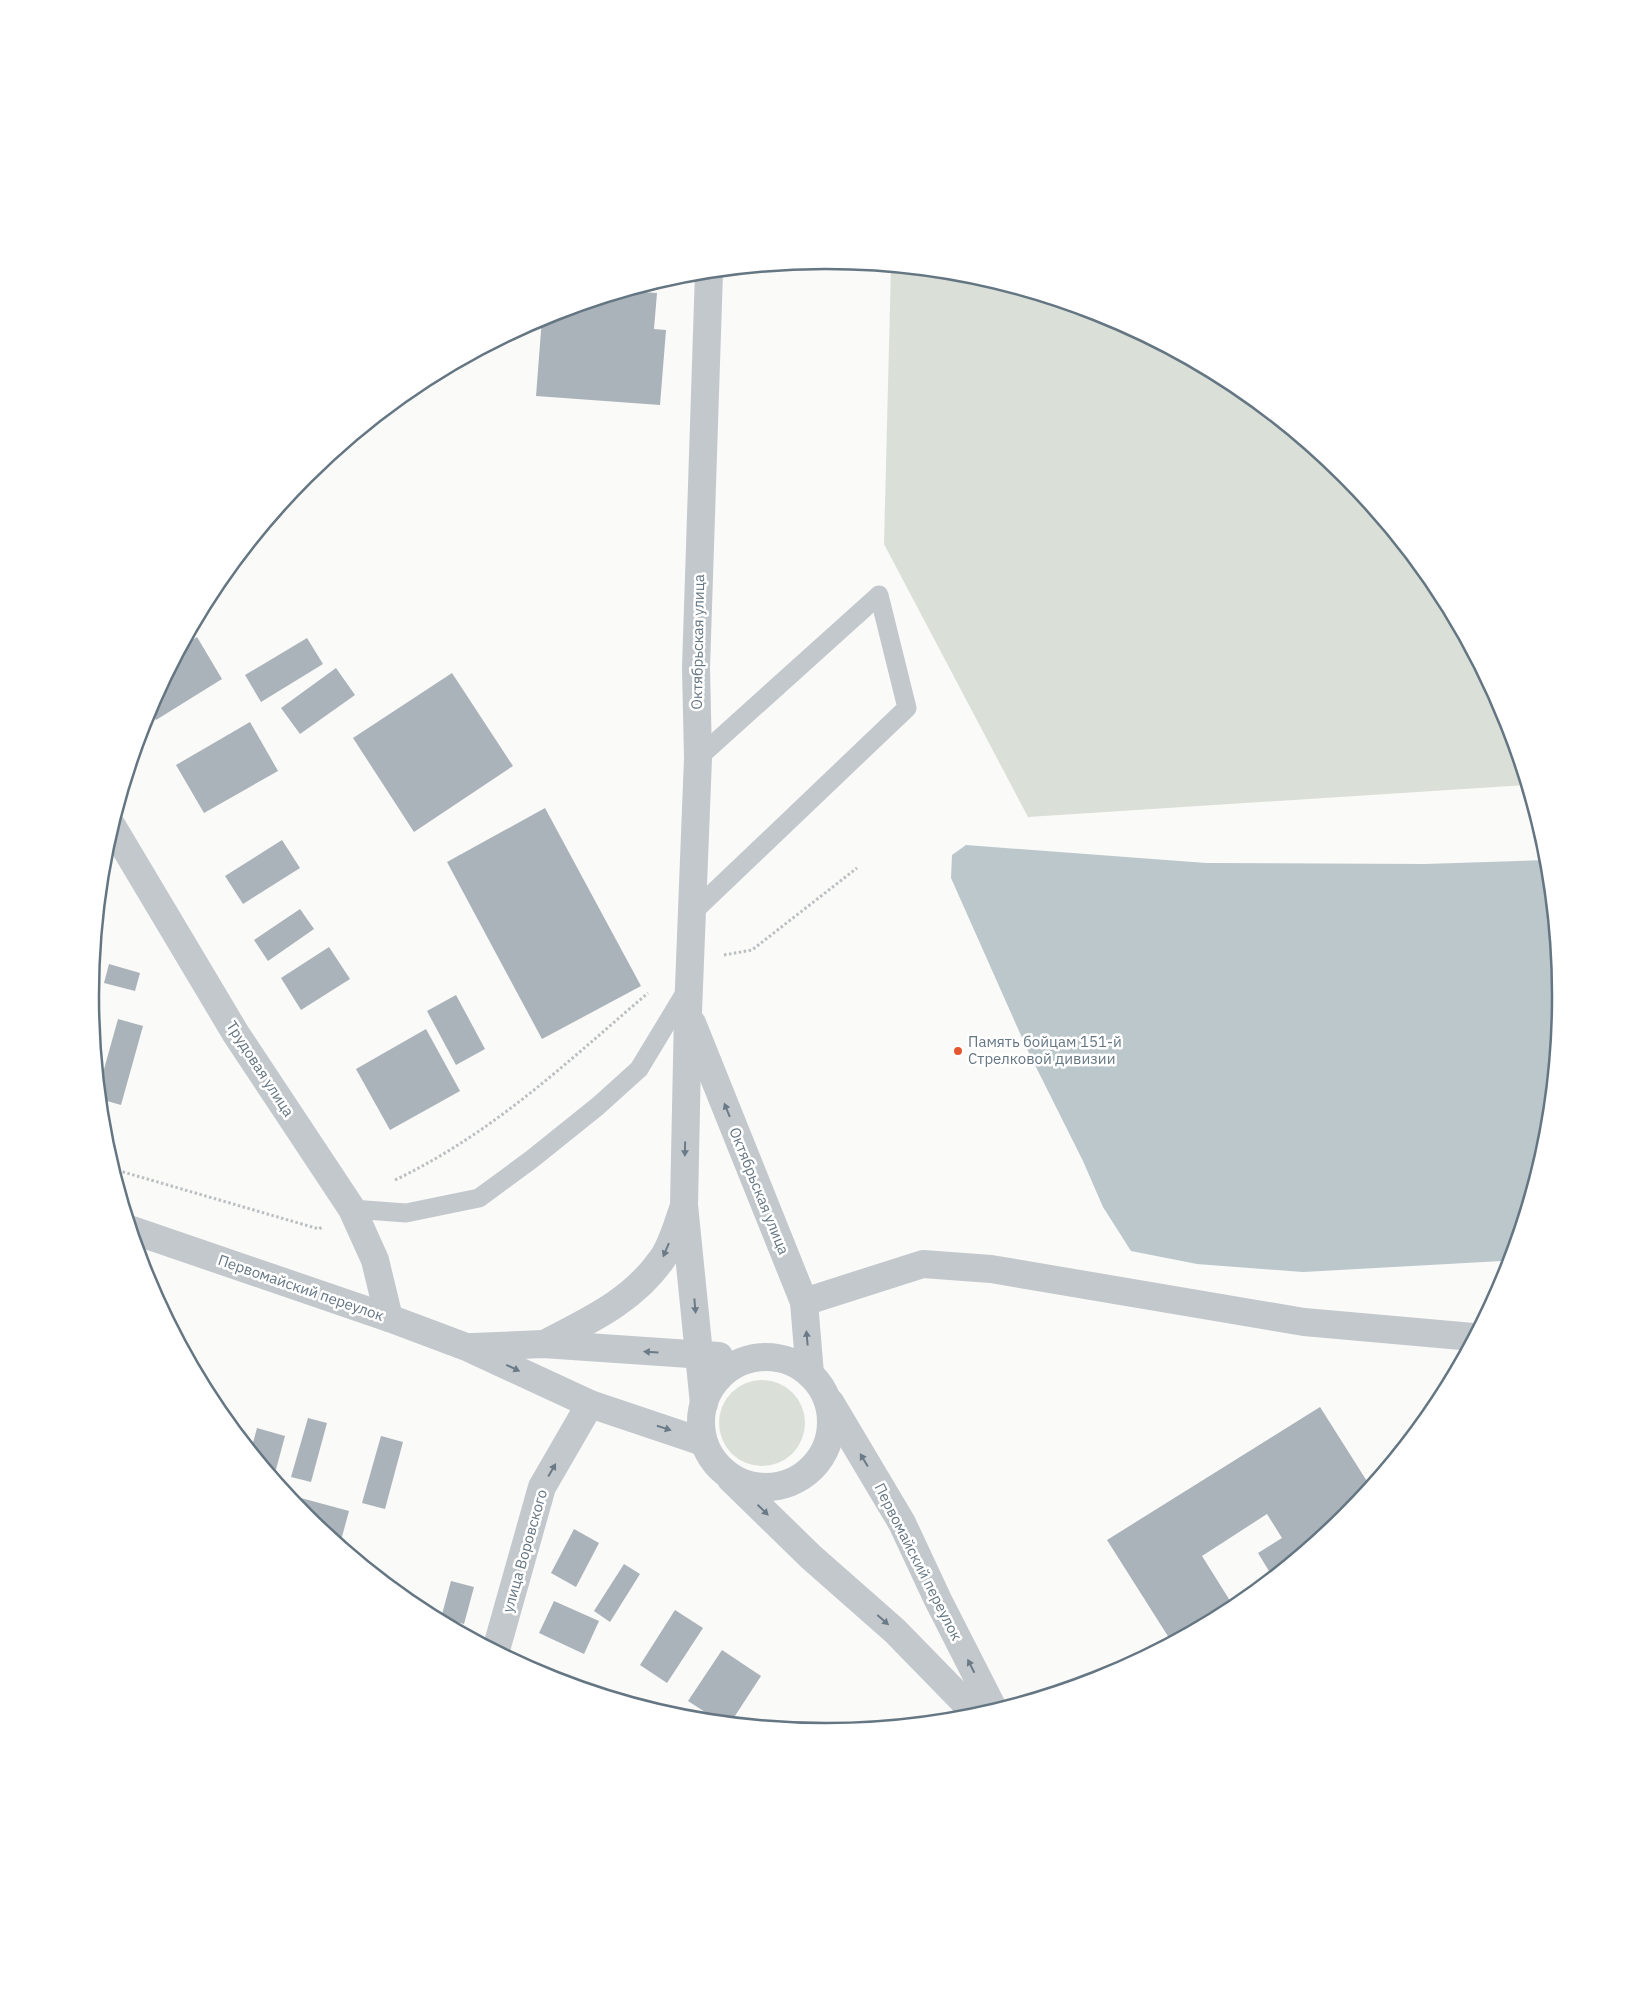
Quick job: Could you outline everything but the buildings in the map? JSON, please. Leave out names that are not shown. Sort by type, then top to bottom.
[{"type":"street","name":"Октябрьская улица","points":[[704,1404],[684,1205],[688,1012],[698,758],[696,668],[709,279]]},
{"type":"street","name":"Трудовая улица","points":[[117,835],[236,1034],[352,1209],[375,1260],[389,1318]]},
{"type":"street","name":"Октябрьская улица","points":[[688,1012],[804,1302],[817,1383]]},
{"type":"street","name":"Октябрьская улица","points":[[543,1344],[598,1317],[636,1290],[663,1258],[684,1205]]},
{"type":"street","name":"Первомайский переулок","points":[[138,1232],[389,1318],[469,1348],[590,1404],[703,1442]]},
{"type":"street","points":[[804,1302],[923,1264],[991,1268],[1304,1322],[1467,1336]]},
{"type":"street","name":"Первомайский переулок","points":[[469,1348],[543,1344],[758,1357]]},
{"type":"street","points":[[728,1476],[748,1485],[770,1488],[791,1483],[809,1471],[823,1454],[830,1433],[831,1412],[817,1383],[795,1364],[777,1358],[758,1357],[740,1362],[724,1372],[711,1387],[704,1404],[701,1422],[703,1442],[713,1461],[728,1476],[811,1557],[895,1631],[970,1708]]},
{"type":"street","name":"Первомайский переулок","points":[[817,1383],[902,1523],[938,1600],[991,1703]]},
{"type":"street","name":"улица Воровского","points":[[498,1644],[542,1487],[590,1404]]},
{"type":"lane","points":[[692,913],[907,708],[879,595],[698,758]]},
{"type":"lane","points":[[352,1209],[406,1212],[479,1198],[532,1159],[598,1106],[638,1068],[690,973]]},
{"type":"path","points":[[121,1171],[319,1229],[352,1209],[362,1195],[410,1173],[480,1133],[555,1074],[660,982],[752,950],[856,868]]},
{"type":"shaded area","points":[[891,273],[920,275],[967,283],[1014,294],[1104,325],[1147,344],[1189,367],[1268,419],[1339,482],[1372,517],[1430,592],[1455,633],[1497,718],[1521,785],[1028,817],[884,544]]},
{"type":"shaded area","points":[[966,845],[1206,863],[1425,864],[1539,860],[1551,948],[1551,1044],[1538,1138],[1514,1230],[1502,1261],[1303,1272],[1197,1264],[1131,1251],[1103,1207],[1083,1161],[1027,1049],[951,878],[952,855]]},
{"type":"shaded area","points":[[762,1380],[779,1383],[793,1392],[802,1406],[805,1423],[802,1440],[793,1454],[779,1463],[762,1466],[745,1463],[731,1454],[722,1440],[719,1423],[722,1406],[731,1392],[745,1383]]},
{"type":"place","name":"Память бойцам 151-й Стрелковой дивизии","points":[[958,1051]]}]
